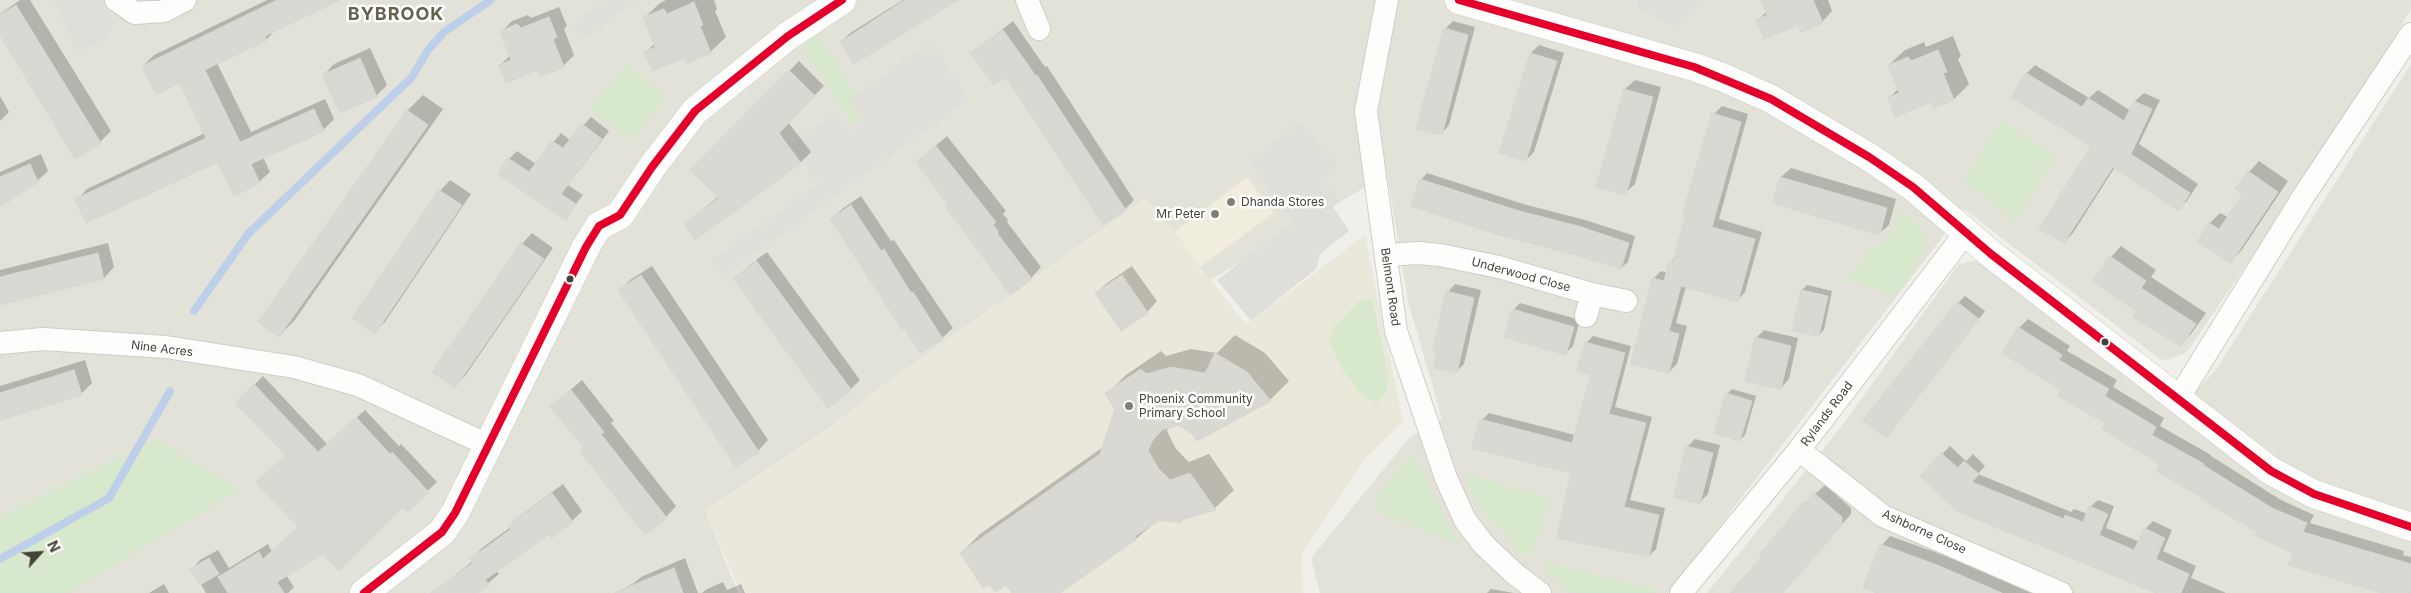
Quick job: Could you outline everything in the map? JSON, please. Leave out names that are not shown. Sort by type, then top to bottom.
[{"type":"street","points":[[116,0],[135,13],[164,11],[185,0]]},
{"type":"street","points":[[364,593],[442,532],[464,497],[488,445],[599,226],[620,214],[652,167],[695,111],[788,36],[842,0]]},
{"type":"street","points":[[1027,0],[1039,29]]},
{"type":"street","name":"Belmont Road","points":[[1387,0],[1366,111],[1396,331],[1452,490],[1477,538],[1515,574],[1540,593]]},
{"type":"street","points":[[1460,0],[1661,57],[1722,77],[1755,92],[1869,157],[1912,187],[1967,231],[1991,254],[2271,471],[2314,494],[2411,527]]},
{"type":"street","points":[[2178,399],[2303,197],[2411,34]]},
{"type":"street","name":"Rylands Road","points":[[1681,593],[1800,450],[1967,231]]},
{"type":"street","name":"Underwood Close","points":[[1386,255],[1418,253],[1440,255],[1499,267],[1592,294],[1626,301]]},
{"type":"street","points":[[1586,316],[1592,294]]},
{"type":"street","name":"Nine Acres","points":[[0,342],[43,340],[166,347],[294,366],[358,385],[488,445]]},
{"type":"street","name":"Ashborne Close","points":[[1800,450],[1883,516],[2061,593]]},
{"type":"shaded area","points":[[0,0],[2411,0],[2411,9],[2349,112],[2190,348],[2183,354],[2166,360],[2160,359],[1964,209],[1668,593],[1320,593],[1311,558],[1410,437],[1442,419],[1408,301],[1387,174],[1210,280],[1146,198],[889,381],[829,428],[705,510],[738,593],[0,593]]},
{"type":"shaded area","points":[[53,0],[101,0],[113,23],[108,38],[78,52]]},
{"type":"shaded area","points":[[605,0],[637,0],[586,37],[571,25]]},
{"type":"shaded area","points":[[1636,0],[1706,0],[1677,26],[1638,9]]},
{"type":"shaded area","points":[[930,43],[969,99],[724,276],[712,260],[818,184],[790,144],[834,114],[848,132],[864,118],[850,99]]},
{"type":"shaded area","points":[[2411,64],[2411,593],[1707,593],[1841,427],[1959,264],[1972,261],[1982,262],[2180,407],[2215,371]]},
{"type":"shaded area","points":[[1301,121],[1338,168],[1323,181],[1339,201],[1333,207],[1349,231],[1320,254],[1316,269],[1251,321],[1217,280],[1293,222],[1249,162]]},
{"type":"shaded area","points":[[1247,177],[1274,213],[1200,267],[1174,232]]},
{"type":"shaded area","name":"Phoenix Community Primary School","points":[[1146,198],[1246,325],[1365,235],[1403,422],[1364,460],[1302,553],[1303,593],[741,593],[705,510],[829,428],[889,381]]},
{"type":"green space","points":[[818,34],[861,102],[853,109],[864,126],[858,130],[801,46]]},
{"type":"green space","points":[[627,64],[665,98],[631,140],[590,108]]},
{"type":"green space","points":[[2002,120],[2056,157],[2016,221],[1964,181]]},
{"type":"green space","points":[[1901,211],[1919,225],[1925,237],[1924,250],[1914,270],[1895,295],[1847,280],[1872,248],[1887,240]]},
{"type":"green space","points":[[1372,299],[1388,374],[1386,394],[1378,402],[1365,399],[1342,369],[1329,343],[1334,327],[1359,301]]},
{"type":"green space","points":[[156,438],[240,490],[68,593],[0,593],[0,516]]},
{"type":"green space","points":[[1412,454],[1459,545],[1383,514],[1376,507],[1376,496]]},
{"type":"green space","points":[[1473,476],[1549,497],[1542,529],[1530,557],[1521,553],[1482,508],[1467,482],[1466,477]]},
{"type":"green space","points":[[1546,562],[1655,590],[1658,593],[1572,593],[1542,568]]},
{"type":"building","points":[[277,0],[340,0],[265,36],[267,40],[205,70],[240,142],[314,109],[324,131],[251,164],[260,183],[234,196],[218,162],[86,223],[75,199],[206,138],[180,83],[156,94],[142,66]]},
{"type":"building","points":[[905,0],[958,0],[854,64],[840,42]]},
{"type":"building","points":[[1761,0],[1813,0],[1823,23],[1801,32],[1798,25],[1764,39],[1756,20],[1767,15]]},
{"type":"building","points":[[694,2],[703,25],[700,26],[711,53],[687,63],[684,58],[653,71],[644,52],[655,47],[643,17],[664,9],[667,14]]},
{"type":"building","points":[[16,5],[101,143],[75,159],[0,35],[0,15]]},
{"type":"building","points":[[549,17],[557,37],[553,39],[564,67],[540,77],[537,70],[506,83],[499,65],[511,60],[500,31],[517,24],[521,28]]},
{"type":"building","points":[[1444,28],[1468,35],[1442,135],[1416,129]]},
{"type":"building","points":[[1003,30],[1037,75],[1126,210],[1103,225],[1006,77],[994,85],[970,53]]},
{"type":"building","points":[[1938,50],[1947,72],[1943,73],[1954,100],[1934,108],[1931,102],[1895,117],[1888,97],[1899,93],[1888,65],[1908,57],[1911,61]]},
{"type":"building","points":[[1530,53],[1557,61],[1526,161],[1499,153]]},
{"type":"building","points":[[360,58],[377,97],[340,113],[322,75]]},
{"type":"building","points":[[789,70],[815,96],[779,133],[801,163],[695,240],[684,223],[719,198],[690,170]]},
{"type":"building","points":[[2026,73],[2082,107],[2088,98],[2124,121],[2134,101],[2152,109],[2131,154],[2190,193],[2179,211],[2113,167],[2064,243],[2039,229],[2091,146],[2011,97]]},
{"type":"building","points":[[1624,89],[1653,97],[1626,195],[1596,187]]},
{"type":"building","points":[[407,110],[428,125],[279,337],[258,322]]},
{"type":"building","points":[[1712,113],[1741,122],[1712,227],[1755,239],[1738,302],[1681,286],[1669,331],[1679,334],[1669,373],[1631,364],[1652,278],[1664,281],[1669,261],[1673,262],[1686,214],[1683,213]]},
{"type":"building","points":[[582,124],[602,139],[561,194],[576,204],[566,220],[498,174],[508,158],[529,172],[552,141],[563,148]]},
{"type":"building","points":[[936,146],[996,222],[993,225],[999,232],[997,233],[1032,279],[1011,295],[946,207],[948,205],[916,162]]},
{"type":"building","points":[[30,164],[38,182],[0,207],[0,177]]},
{"type":"building","points":[[2248,171],[2278,192],[2231,263],[2197,242],[2209,223],[2219,229],[2243,194],[2235,189]]},
{"type":"building","points":[[1780,177],[1887,208],[1880,235],[1773,203]]},
{"type":"building","points":[[1420,179],[1516,210],[1578,226],[1629,243],[1621,269],[1496,234],[1411,206]]},
{"type":"building","points":[[439,190],[462,205],[375,334],[352,318]]},
{"type":"building","points":[[851,205],[881,251],[884,249],[911,293],[913,292],[943,339],[920,353],[830,219]]},
{"type":"building","points":[[521,243],[544,259],[455,388],[432,372]]},
{"type":"building","points":[[98,253],[104,279],[0,305],[0,277]]},
{"type":"building","points":[[2110,256],[2146,281],[2141,288],[2196,324],[2181,346],[2133,317],[2136,311],[2093,281]]},
{"type":"building","points":[[756,262],[851,391],[828,408],[733,278]]},
{"type":"building","points":[[641,275],[759,452],[736,467],[618,290]]},
{"type":"building","points":[[1122,275],[1148,313],[1121,331],[1095,293]]},
{"type":"building","points":[[1801,290],[1828,296],[1819,336],[1792,331]]},
{"type":"building","points":[[1446,291],[1474,298],[1457,373],[1434,368],[1437,351],[1433,350]]},
{"type":"building","points":[[1957,302],[1979,319],[1886,438],[1863,420]]},
{"type":"building","points":[[1512,309],[1574,327],[1566,355],[1504,337]]},
{"type":"building","points":[[2018,327],[2062,355],[2059,360],[2109,389],[2105,396],[2156,427],[2152,435],[2204,464],[2272,508],[2307,523],[2303,532],[2411,564],[2411,593],[2381,593],[2288,565],[2293,553],[2255,535],[2257,532],[2201,499],[2202,497],[2156,471],[2160,464],[2102,429],[2105,423],[2058,396],[2061,390],[2002,353]]},
{"type":"building","points":[[1755,337],[1791,346],[1781,389],[1745,381]]},
{"type":"building","points":[[1585,342],[1625,353],[1609,414],[1646,423],[1624,507],[1659,515],[1649,557],[1557,538],[1571,473],[1472,448],[1480,419],[1572,443],[1591,375],[1577,371]]},
{"type":"building","points":[[1215,353],[1247,372],[1271,401],[1197,441],[1192,434],[1178,425],[1162,430],[1153,440],[1148,450],[1158,468],[1170,480],[1190,473],[1216,510],[1181,520],[1181,523],[1160,520],[1135,536],[1137,539],[1060,593],[1012,593],[1006,585],[995,592],[990,585],[983,588],[960,553],[1100,454],[1115,409],[1105,393],[1141,369],[1146,374],[1171,367],[1205,373]]},
{"type":"building","points":[[74,370],[82,395],[0,420],[0,393]]},
{"type":"building","points":[[254,384],[318,452],[356,417],[429,492],[408,512],[403,507],[339,571],[323,554],[277,582],[284,593],[228,593],[218,577],[259,552],[263,559],[298,527],[256,482],[286,455],[235,403]]},
{"type":"building","points":[[571,390],[604,432],[601,434],[667,518],[645,535],[580,451],[584,448],[550,406]]},
{"type":"building","points":[[1726,393],[1752,401],[1740,441],[1714,433]]},
{"type":"building","points":[[1686,446],[1713,453],[1700,504],[1674,497]]},
{"type":"building","points":[[1941,453],[1958,468],[1964,461],[1979,474],[1972,482],[2064,519],[2065,515],[2083,522],[2089,506],[2108,514],[2099,535],[2134,550],[2144,528],[2165,538],[2156,559],[2189,574],[2181,593],[2156,593],[1957,511],[1920,476]]},
{"type":"building","points":[[552,493],[573,522],[552,538],[549,534],[485,580],[489,585],[478,593],[431,593],[473,563],[470,559],[511,529],[508,525]]},
{"type":"building","points":[[1814,493],[1842,517],[1842,525],[1783,593],[1730,593],[1762,557],[1759,555],[1803,503],[1805,504]]},
{"type":"building","points":[[1880,544],[1937,565],[2002,593],[1877,593],[1863,588]]},
{"type":"building","points":[[209,558],[219,574],[200,585],[190,569]]},
{"type":"building","points":[[674,568],[683,593],[616,593],[616,592]]},
{"type":"waterway","points":[[194,311],[248,234],[412,77],[428,50],[444,32],[491,0]]},
{"type":"waterway","points":[[0,559],[109,498],[170,391]]},
{"type":"transit line","points":[[364,593],[442,532],[455,513],[586,247],[599,226],[620,215],[652,167],[695,111],[788,36],[842,0]]},
{"type":"transit line","points":[[1459,0],[1694,67],[1771,99],[1869,157],[1913,187],[1991,254],[2271,471],[2314,494],[2411,527]]},
{"type":"place","name":"Dhanda Stores","points":[[1231,202]]},
{"type":"place","name":"Mr Peter","points":[[1215,214]]},
{"type":"place","name":"Phoenix Community Primary School","points":[[1129,406]]},
{"type":"district","name":"BYBROOK","points":[[396,15]]}]
